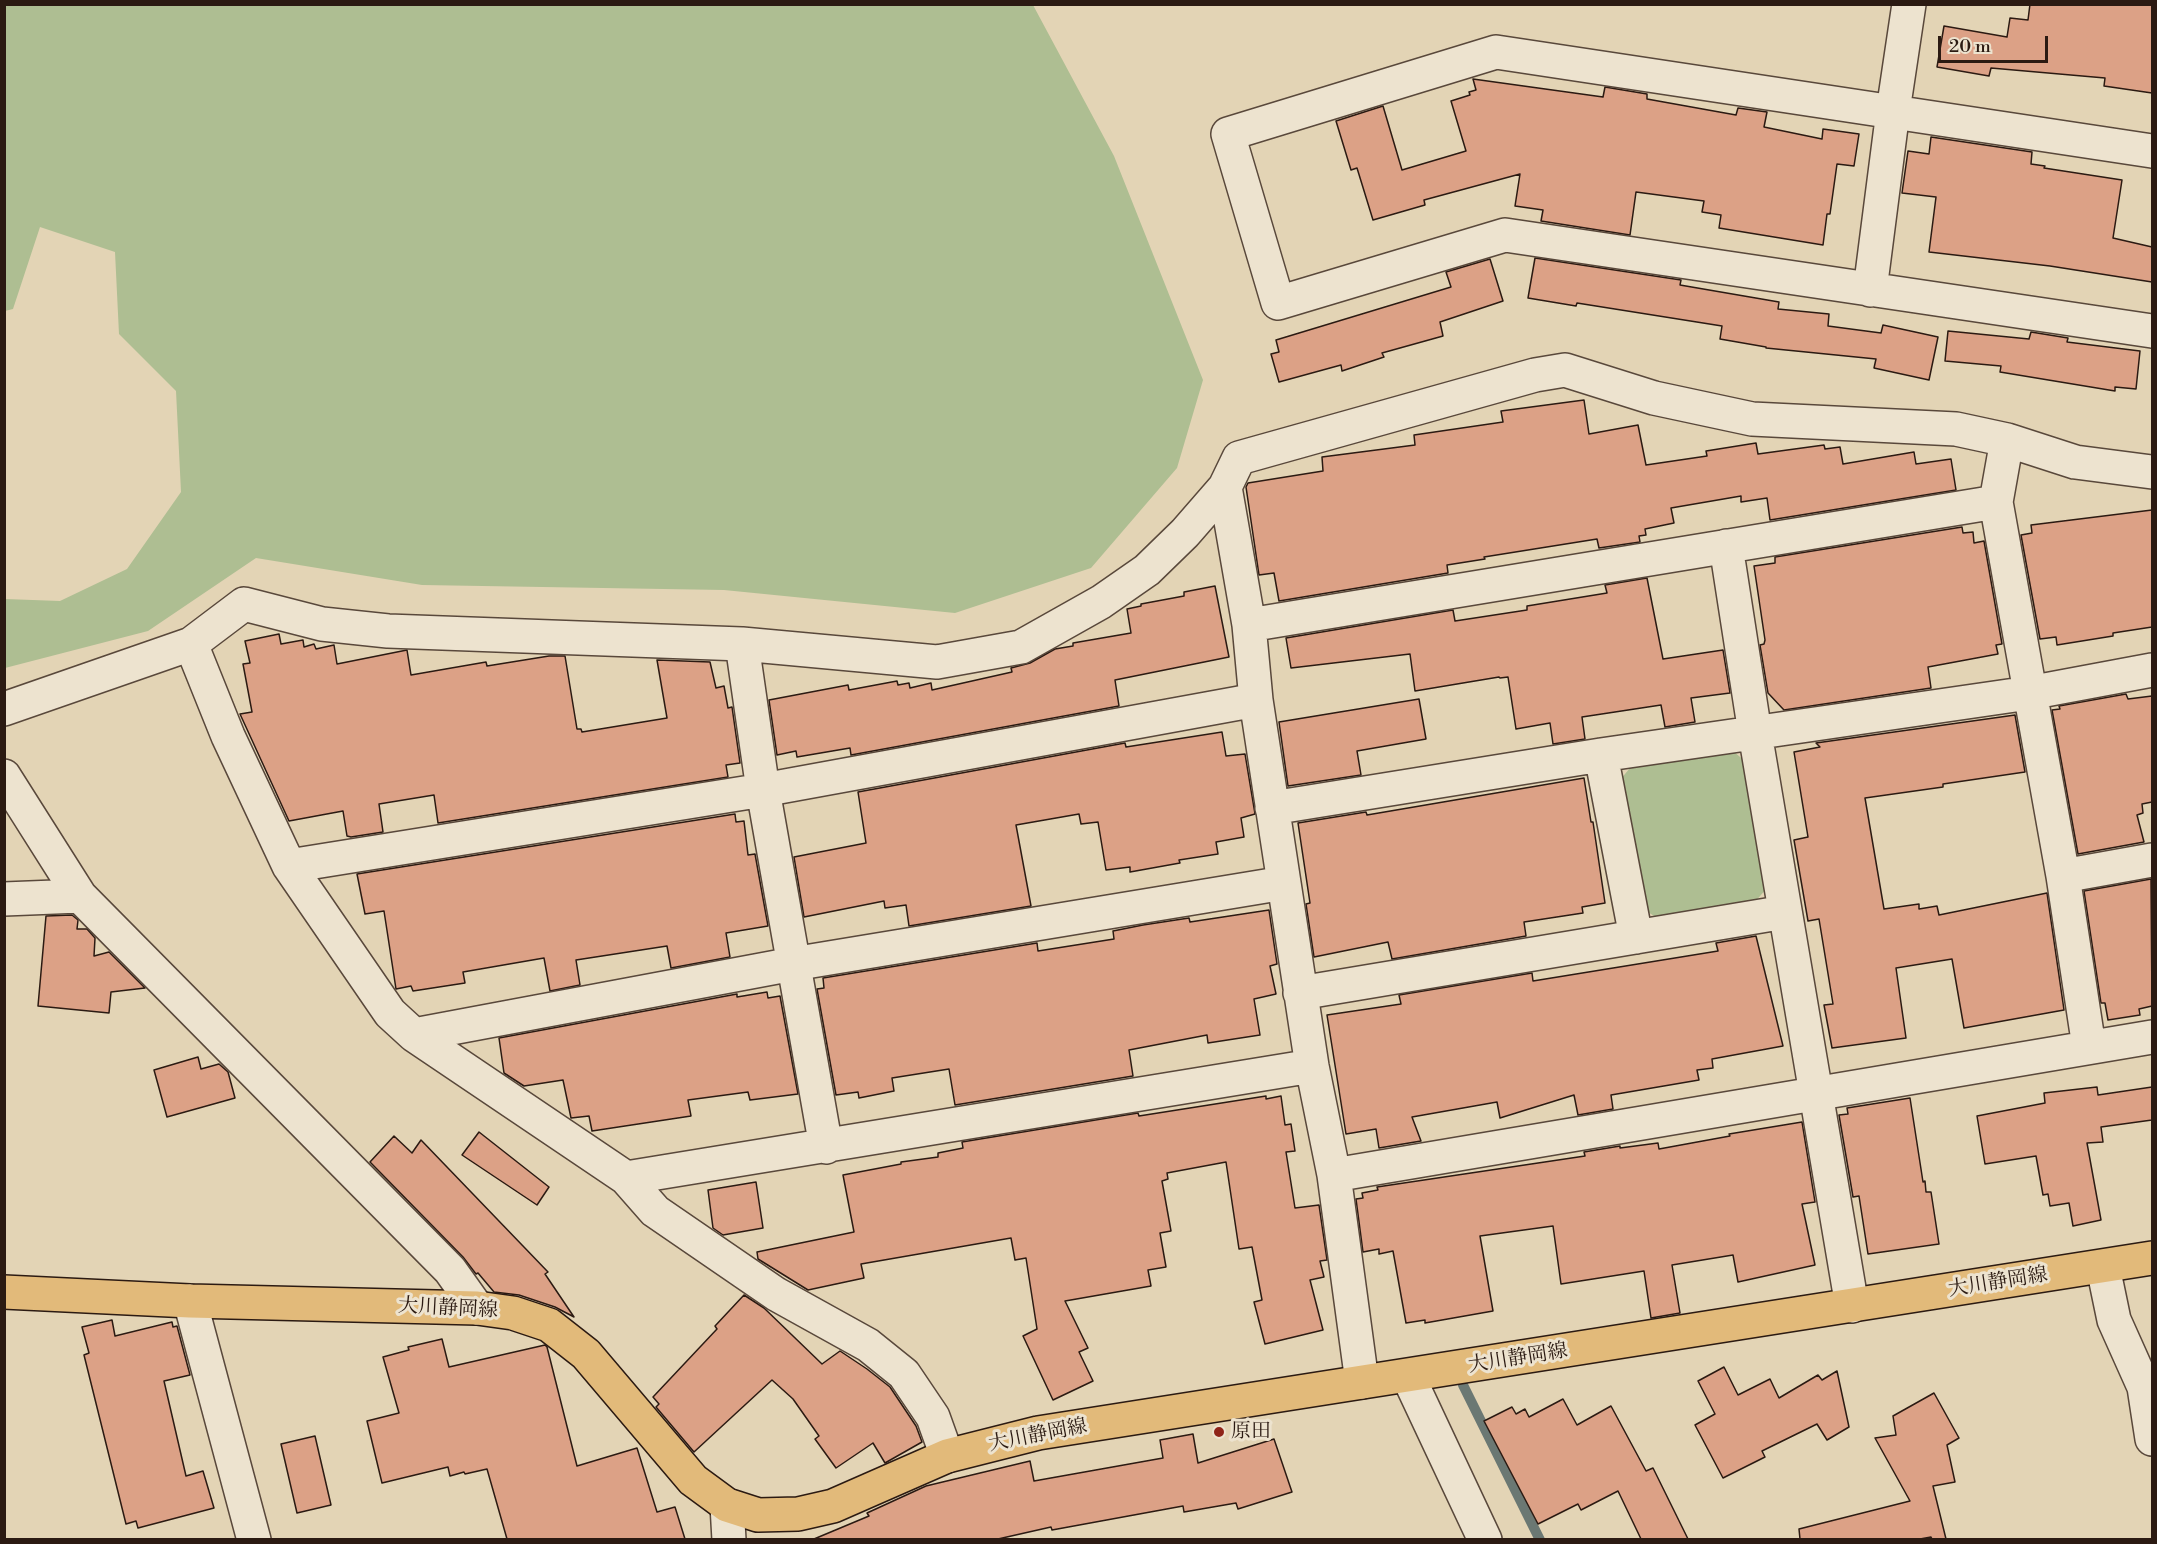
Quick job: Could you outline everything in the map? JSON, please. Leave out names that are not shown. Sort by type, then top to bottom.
[{"type":"main road","name":"大川静岡線","points":[[4,1292],[190,1301],[477,1308],[513,1313],[549,1325],[586,1354],[693,1480],[726,1505],[758,1515],[798,1514],[833,1506],[947,1455],[1038,1433],[2152,1258]]},
{"type":"street","points":[[1870,290],[1909,4]]},
{"type":"street","points":[[2152,151],[1496,52],[1227,134],[1278,303],[1505,235],[2152,330]]},
{"type":"street","points":[[4,709],[191,644],[244,604],[322,624],[388,631],[742,644],[937,662],[1021,647],[1101,602],[1147,570],[1185,533],[1225,487],[1239,458],[1535,375],[1565,370],[1654,398],[1752,419],[1956,429],[2007,440],[2075,462],[2152,472]]},
{"type":"street","points":[[2007,440],[1996,502],[2063,876],[2089,1047]]},
{"type":"street","points":[[1225,487],[1249,625],[1256,700],[1300,993],[1334,1175],[1362,1382]]},
{"type":"street","points":[[1249,625],[1996,502]]},
{"type":"street","points":[[1726,546],[1755,733],[1852,1306]]},
{"type":"street","points":[[191,644],[228,736],[289,866],[390,1012],[414,1035],[626,1178],[655,1211],[776,1294],[868,1345],[904,1374],[933,1417],[947,1455]]},
{"type":"street","points":[[742,644],[763,790],[826,1147]]},
{"type":"street","points":[[1272,808],[1601,755],[2029,693],[2152,670]]},
{"type":"street","points":[[289,866],[763,790],[1256,700]]},
{"type":"street","points":[[1601,755],[1636,937]]},
{"type":"street","points":[[4,776],[80,896],[450,1270],[477,1308]]},
{"type":"street","points":[[2063,876],[2152,860]]},
{"type":"street","points":[[414,1035],[793,964],[1284,884]]},
{"type":"street","points":[[4,899],[80,896]]},
{"type":"street","points":[[1300,993],[1785,912]]},
{"type":"street","points":[[1334,1175],[2152,1037]]},
{"type":"street","points":[[626,1178],[1312,1066]]},
{"type":"street","points":[[2103,1267],[2114,1320],[2144,1387],[2152,1439]]},
{"type":"street","points":[[190,1301],[254,1539]]},
{"type":"street","points":[[1408,1376],[1485,1539]]},
{"type":"street","points":[[726,1505],[729,1539]]},
{"type":"green space","points":[[5,4],[1033,5],[1114,156],[1203,380],[1177,468],[1091,568],[955,613],[724,590],[422,585],[256,558],[148,631],[5,668],[5,599],[60,601],[127,569],[181,492],[176,391],[119,334],[115,252],[40,227],[13,309],[5,311]]},
{"type":"green space","points":[[1733,751],[1746,762],[1767,888],[1754,903],[1659,919],[1643,909],[1620,780],[1630,768]]},
{"type":"building","points":[[2030,4],[2152,4],[2152,93],[2104,86],[2105,78],[1991,68],[1989,76],[1937,67],[1944,26],[2007,37],[2010,18],[2028,20]]},
{"type":"building","points":[[1473,79],[1603,97],[1605,87],[1647,94],[1647,99],[1736,115],[1738,108],[1767,112],[1764,127],[1822,139],[1823,129],[1859,134],[1854,166],[1837,164],[1823,245],[1719,228],[1721,215],[1702,212],[1704,201],[1636,192],[1630,235],[1541,221],[1543,210],[1515,206],[1520,174],[1424,200],[1425,205],[1373,220],[1357,168],[1351,170],[1336,121],[1383,106],[1402,170],[1466,151],[1451,101],[1470,95],[1469,92],[1476,90]]},
{"type":"building","points":[[1931,137],[2032,152],[2031,164],[2122,180],[2113,238],[2152,247],[2152,282],[2050,266],[1929,252],[1936,197],[1902,193],[1908,151],[1929,154]]},
{"type":"building","points":[[1535,258],[1681,280],[1680,285],[1779,302],[1778,309],[1829,314],[1828,326],[1881,333],[1883,325],[1938,337],[1929,380],[1874,368],[1876,359],[1766,348],[1720,339],[1722,326],[1577,303],[1576,306],[1528,298]]},
{"type":"building","points":[[1490,259],[1503,301],[1440,322],[1443,336],[1382,353],[1384,357],[1342,371],[1341,365],[1279,382],[1271,354],[1279,352],[1276,340],[1451,287],[1446,272]]},
{"type":"building","points":[[1948,331],[2029,339],[2031,332],[2068,338],[2067,342],[2140,351],[2136,389],[2115,387],[2115,391],[2000,372],[2001,366],[1945,361]]},
{"type":"building","points":[[1584,400],[1589,434],[1638,425],[1646,465],[1707,456],[1706,451],[1756,443],[1758,454],[1824,445],[1825,449],[1840,447],[1843,464],[1914,452],[1916,464],[1951,459],[1956,490],[1770,520],[1767,498],[1741,502],[1741,496],[1671,508],[1674,523],[1645,529],[1646,535],[1639,536],[1640,542],[1599,548],[1597,539],[1484,557],[1485,559],[1447,565],[1448,573],[1279,601],[1274,573],[1259,575],[1246,487],[1248,483],[1323,471],[1322,457],[1415,445],[1414,435],[1503,422],[1501,411]]},
{"type":"building","points":[[2152,510],[2152,627],[2057,645],[2056,637],[2040,639],[2021,535],[2032,533],[2031,525]]},
{"type":"building","points":[[1962,527],[1963,533],[1973,532],[1974,543],[1984,541],[2002,644],[1996,645],[1998,654],[1928,667],[1931,688],[1784,710],[1768,693],[1760,645],[1764,644],[1765,640],[1754,566],[1775,563],[1775,557]]},
{"type":"building","points":[[1647,578],[1663,659],[1723,650],[1730,693],[1691,698],[1695,722],[1665,727],[1661,705],[1582,717],[1585,739],[1553,744],[1550,723],[1516,729],[1508,677],[1415,691],[1410,654],[1291,668],[1286,638],[1453,610],[1455,621],[1527,610],[1527,606],[1607,593],[1605,585]]},
{"type":"building","points":[[1215,586],[1229,657],[1115,680],[1119,706],[851,755],[850,748],[797,757],[796,751],[777,755],[769,700],[848,685],[849,690],[897,681],[898,685],[909,683],[910,688],[931,683],[932,690],[1012,672],[1011,668],[1030,663],[1055,649],[1073,646],[1073,643],[1131,633],[1127,609],[1184,596],[1184,592]]},
{"type":"building","points":[[279,634],[281,644],[303,640],[304,647],[314,644],[316,649],[334,645],[337,664],[407,650],[411,675],[486,662],[487,666],[549,656],[565,656],[577,729],[581,729],[582,732],[667,718],[657,660],[710,662],[716,688],[724,686],[728,708],[732,707],[740,763],[726,765],[728,777],[438,823],[434,795],[379,804],[383,832],[351,837],[347,836],[343,811],[289,821],[240,714],[252,712],[243,664],[250,663],[245,641]]},
{"type":"building","points":[[2126,694],[2128,699],[2152,696],[2152,802],[2142,804],[2143,813],[2137,815],[2144,842],[2078,854],[2052,710],[2060,709],[2059,706]]},
{"type":"building","points":[[1419,699],[1426,739],[1357,751],[1361,775],[1288,786],[1279,722]]},
{"type":"building","points":[[2015,715],[2025,772],[1865,798],[1884,909],[1919,904],[1919,909],[1937,906],[1939,915],[2047,893],[2064,1010],[1964,1028],[1952,959],[1896,968],[1906,1038],[1832,1048],[1824,1005],[1833,1004],[1819,919],[1808,921],[1794,840],[1808,837],[1794,752],[1820,747],[1816,743]]},
{"type":"building","points":[[1222,732],[1226,756],[1245,754],[1255,814],[1241,818],[1244,837],[1216,842],[1218,854],[1179,860],[1180,863],[1130,872],[1130,867],[1106,870],[1098,822],[1081,824],[1079,814],[1016,825],[1031,906],[909,926],[906,905],[885,908],[884,901],[804,917],[794,857],[866,843],[858,792],[1125,743],[1126,747]]},
{"type":"building","points":[[1584,778],[1605,903],[1582,907],[1583,913],[1524,922],[1526,936],[1392,959],[1388,942],[1314,957],[1306,904],[1310,903],[1298,823],[1366,812],[1367,815]]},
{"type":"building","points":[[735,814],[736,822],[744,821],[748,855],[755,854],[768,926],[726,933],[730,957],[671,968],[667,946],[576,960],[580,985],[550,991],[544,958],[463,972],[465,983],[413,991],[411,986],[396,989],[384,911],[365,914],[357,874]]},
{"type":"building","points":[[2151,879],[2152,1006],[2139,1009],[2140,1015],[2108,1020],[2105,1003],[2101,1003],[2084,891]]},
{"type":"building","points":[[1269,910],[1277,964],[1270,966],[1276,994],[1254,999],[1260,1035],[1208,1043],[1207,1035],[1129,1050],[1133,1076],[955,1105],[949,1069],[892,1078],[894,1091],[859,1098],[858,1092],[836,1095],[817,989],[824,988],[823,978],[1037,943],[1038,951],[1114,939],[1113,931],[1143,925],[1189,918],[1190,922]]},
{"type":"building","points":[[72,915],[78,920],[77,929],[87,929],[95,938],[94,956],[109,952],[145,988],[111,992],[109,1013],[38,1006],[46,916]]},
{"type":"building","points":[[1756,936],[1783,1046],[1712,1059],[1713,1068],[1697,1070],[1699,1080],[1611,1095],[1613,1109],[1578,1115],[1574,1095],[1500,1118],[1497,1102],[1412,1117],[1421,1141],[1379,1148],[1376,1129],[1346,1134],[1327,1015],[1401,1004],[1399,995],[1532,973],[1533,981],[1718,951],[1716,943]]},
{"type":"building","points":[[767,992],[768,998],[780,996],[798,1094],[750,1100],[748,1092],[688,1100],[691,1116],[592,1131],[589,1116],[571,1118],[563,1080],[524,1086],[504,1073],[499,1038],[737,994],[737,997]]},
{"type":"building","points":[[198,1057],[201,1069],[219,1064],[228,1072],[235,1098],[167,1117],[154,1070]]},
{"type":"building","points":[[2097,1087],[2098,1095],[2152,1087],[2152,1120],[2101,1127],[2103,1142],[2087,1143],[2101,1220],[2073,1226],[2069,1203],[2050,1206],[2048,1194],[2043,1195],[2036,1156],[1985,1164],[1977,1116],[2045,1103],[2044,1093]]},
{"type":"building","points":[[1266,1096],[1266,1099],[1281,1096],[1285,1125],[1291,1124],[1295,1151],[1286,1152],[1295,1208],[1319,1205],[1327,1260],[1320,1261],[1324,1277],[1310,1280],[1323,1330],[1265,1344],[1254,1302],[1262,1300],[1252,1247],[1239,1249],[1226,1162],[1167,1173],[1168,1179],[1162,1181],[1171,1231],[1160,1233],[1166,1267],[1148,1270],[1151,1286],[1065,1301],[1088,1348],[1079,1352],[1093,1381],[1053,1400],[1023,1336],[1037,1329],[1026,1258],[1015,1260],[1011,1238],[861,1264],[864,1278],[808,1290],[758,1259],[757,1252],[854,1232],[843,1175],[901,1164],[901,1162],[938,1157],[938,1153],[963,1148],[962,1142],[1138,1113],[1139,1116]]},
{"type":"building","points":[[1910,1098],[1923,1182],[1925,1181],[1926,1192],[1931,1192],[1939,1244],[1868,1254],[1859,1196],[1853,1197],[1839,1115],[1848,1114],[1847,1108]]},
{"type":"building","points":[[1802,1122],[1815,1202],[1802,1204],[1815,1265],[1738,1282],[1733,1255],[1672,1265],[1680,1313],[1651,1318],[1644,1271],[1561,1284],[1553,1226],[1480,1236],[1493,1311],[1425,1323],[1425,1320],[1406,1323],[1393,1251],[1379,1254],[1379,1249],[1363,1252],[1356,1199],[1363,1198],[1362,1193],[1378,1190],[1377,1187],[1585,1156],[1584,1152],[1620,1146],[1620,1148],[1658,1143],[1659,1149]]},
{"type":"building","points":[[479,1132],[549,1187],[537,1205],[462,1155]]},
{"type":"building","points":[[394,1136],[412,1153],[421,1140],[548,1272],[545,1274],[574,1317],[555,1307],[519,1295],[494,1292],[478,1273],[476,1274],[463,1257],[370,1162]]},
{"type":"building","points":[[756,1182],[763,1228],[723,1235],[713,1228],[708,1190]]},
{"type":"building","points":[[744,1295],[764,1308],[822,1364],[840,1351],[890,1387],[916,1426],[922,1442],[885,1463],[873,1443],[836,1468],[815,1439],[819,1436],[793,1399],[772,1380],[694,1452],[656,1407],[659,1404],[653,1397],[717,1329],[715,1326]]},
{"type":"building","points":[[112,1320],[115,1336],[172,1322],[173,1327],[177,1326],[190,1375],[164,1381],[186,1476],[203,1471],[214,1508],[138,1528],[136,1521],[126,1524],[84,1355],[89,1353],[82,1327]]},
{"type":"building","points":[[442,1339],[449,1367],[545,1345],[577,1466],[637,1448],[657,1512],[675,1507],[685,1539],[507,1539],[487,1469],[450,1476],[448,1467],[382,1483],[367,1421],[399,1413],[383,1357],[409,1350],[408,1347]]},
{"type":"building","points":[[1724,1367],[1738,1395],[1770,1379],[1779,1398],[1818,1375],[1822,1380],[1837,1371],[1849,1427],[1827,1440],[1817,1424],[1762,1451],[1765,1457],[1723,1478],[1695,1425],[1715,1414],[1698,1381]]},
{"type":"building","points":[[1934,1393],[1959,1438],[1947,1445],[1955,1482],[1933,1486],[1946,1539],[1932,1539],[1931,1537],[1920,1539],[1800,1539],[1799,1529],[1910,1501],[1875,1438],[1896,1435],[1893,1416]]},
{"type":"building","points":[[1563,1399],[1577,1425],[1611,1406],[1646,1471],[1653,1468],[1688,1539],[1641,1539],[1618,1491],[1581,1510],[1578,1504],[1538,1524],[1484,1421],[1512,1407],[1516,1414],[1525,1409],[1529,1417]]},
{"type":"building","points":[[1193,1434],[1198,1463],[1274,1439],[1292,1492],[1238,1509],[1236,1503],[1184,1512],[1183,1506],[1052,1530],[1051,1527],[998,1539],[814,1539],[869,1516],[867,1513],[926,1486],[1030,1461],[1034,1481],[1163,1458],[1160,1440]]},
{"type":"building","points":[[315,1436],[331,1505],[297,1513],[281,1444]]},
{"type":"waterway","points":[[1463,1385],[1540,1540]]},
{"type":"place","name":"原田","points":[[1219,1432]]}]
